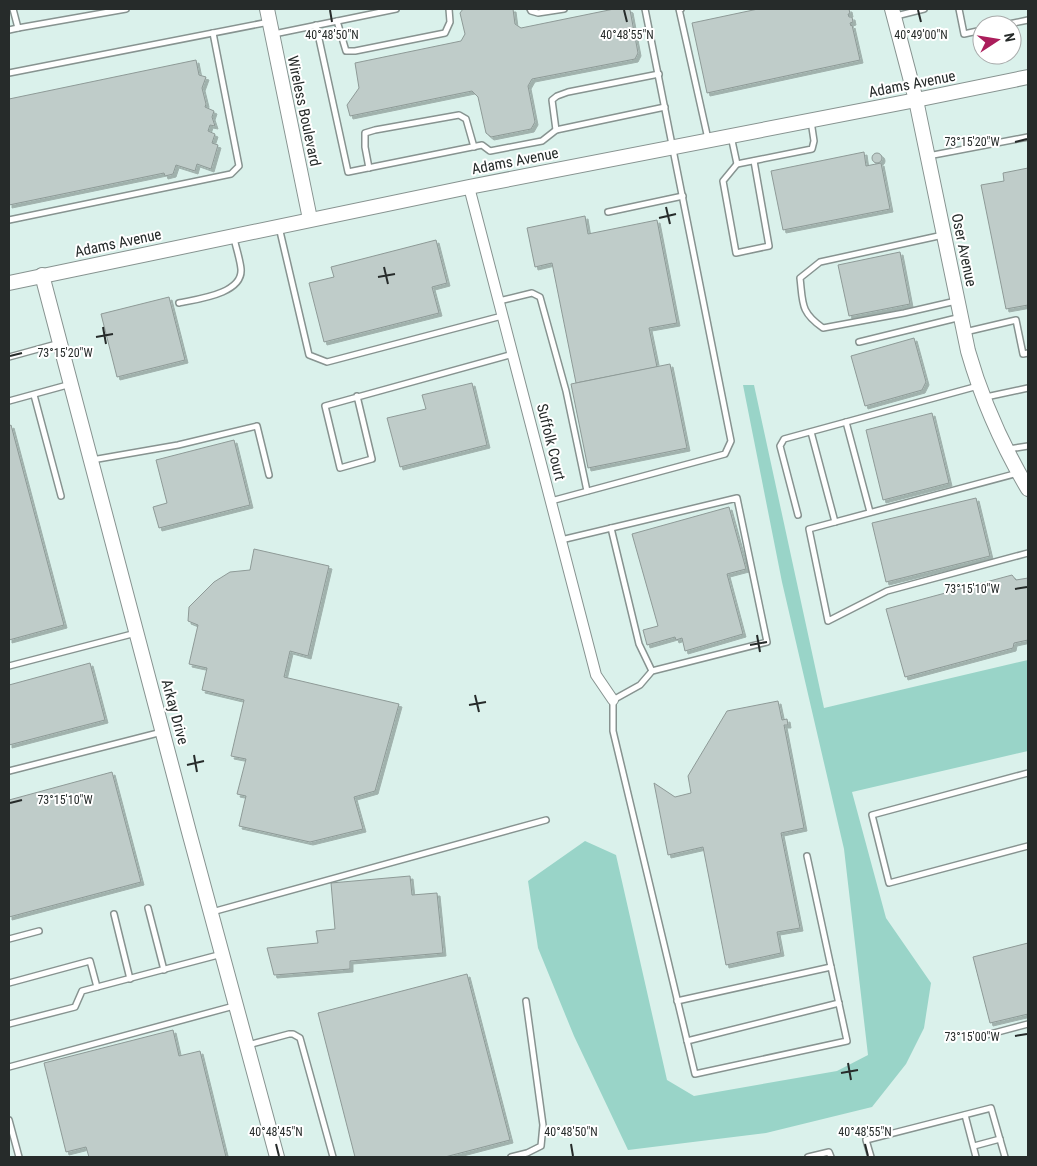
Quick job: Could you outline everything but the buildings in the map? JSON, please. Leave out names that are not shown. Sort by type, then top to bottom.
[{"type":"street","name":"Oser Avenue","points":[[893,12],[916,100],[964,332],[980,392],[1006,450],[1028,489]]},
{"type":"street","name":"Wireless Boulevard","points":[[269,21],[310,219]]},
{"type":"street","name":"Adams Avenue","points":[[9,283],[310,219],[1028,77]]},
{"type":"street","name":"Suffolk Court","points":[[469,187],[596,675],[614,700]]},
{"type":"street","name":"Arkay Drive","points":[[42,275],[222,954],[278,1157]]},
{"type":"lane","points":[[13,9],[18,28]]},
{"type":"lane","points":[[9,30],[126,9]]},
{"type":"lane","points":[[9,74],[269,21],[316,25],[396,9]]},
{"type":"lane","points":[[337,21],[346,52],[445,33],[450,22],[449,9]]},
{"type":"lane","points":[[530,9],[538,13],[564,9]]},
{"type":"lane","points":[[551,501],[725,454],[731,441],[645,9]]},
{"type":"lane","points":[[681,9],[679,9],[708,141]]},
{"type":"lane","points":[[893,12],[924,9]]},
{"type":"lane","points":[[959,9],[964,34],[972,32]]},
{"type":"lane","points":[[316,25],[348,172],[482,145],[490,151],[542,141],[556,130],[666,107]]},
{"type":"lane","points":[[9,220],[231,174],[239,166],[213,33]]},
{"type":"lane","points":[[556,130],[552,100],[557,96],[568,92],[659,74]]},
{"type":"lane","points":[[369,168],[365,147],[365,133],[375,130],[459,115],[466,119],[474,147]]},
{"type":"lane","points":[[754,161],[769,246],[736,253],[723,181],[737,164],[812,149],[814,141],[811,121]]},
{"type":"lane","points":[[731,136],[737,164]]},
{"type":"lane","points":[[928,156],[1028,137]]},
{"type":"lane","points":[[608,212],[683,196]]},
{"type":"lane","points":[[278,226],[309,355],[327,362],[502,316]]},
{"type":"lane","points":[[944,234],[820,262],[800,278],[803,307],[810,319],[823,328],[958,301]]},
{"type":"lane","points":[[179,303],[217,295],[230,289],[241,271],[233,235]]},
{"type":"lane","points":[[499,301],[532,293],[540,297],[566,391],[587,491]]},
{"type":"lane","points":[[859,342],[961,317]]},
{"type":"lane","points":[[964,332],[1016,320],[1022,354],[1028,353]]},
{"type":"lane","points":[[9,358],[60,342]]},
{"type":"lane","points":[[357,396],[372,459],[340,468],[325,406],[357,396],[513,354]]},
{"type":"lane","points":[[9,401],[71,384]]},
{"type":"lane","points":[[798,515],[780,446],[784,439],[846,422],[980,392],[1028,388]]},
{"type":"lane","points":[[34,394],[61,496]]},
{"type":"lane","points":[[846,422],[870,512]]},
{"type":"lane","points":[[91,460],[178,445],[257,426],[269,475]]},
{"type":"lane","points":[[811,432],[834,522]]},
{"type":"lane","points":[[1006,450],[1028,446]]},
{"type":"lane","points":[[1019,473],[809,528],[828,621],[887,591],[1028,553]]},
{"type":"lane","points":[[561,540],[737,498],[767,642],[652,671],[640,685],[614,700],[613,731],[694,1074],[847,1041],[807,856]]},
{"type":"lane","points":[[611,528],[639,644],[652,671]]},
{"type":"lane","points":[[9,666],[137,633]]},
{"type":"lane","points":[[9,771],[163,732]]},
{"type":"lane","points":[[1028,774],[872,815],[889,883],[1028,846]]},
{"type":"lane","points":[[211,912],[546,820]]},
{"type":"lane","points":[[148,908],[164,970]]},
{"type":"lane","points":[[114,914],[130,979]]},
{"type":"lane","points":[[9,939],[39,931]]},
{"type":"lane","points":[[9,1024],[74,1007],[82,991],[222,954]]},
{"type":"lane","points":[[9,983],[90,961],[97,987]]},
{"type":"lane","points":[[677,1001],[831,967]]},
{"type":"lane","points":[[510,1157],[527,1153],[540,1146],[543,1125],[526,1001]]},
{"type":"lane","points":[[687,1041],[839,1004]]},
{"type":"lane","points":[[9,1067],[237,1005]]},
{"type":"lane","points":[[979,1037],[1028,1024]]},
{"type":"lane","points":[[248,1045],[289,1034],[300,1038],[333,1157]]},
{"type":"lane","points":[[871,1157],[866,1140],[991,1108],[1005,1157]]},
{"type":"lane","points":[[966,1115],[976,1157]]},
{"type":"lane","points":[[9,1120],[19,1157]]},
{"type":"lane","points":[[974,1146],[1000,1138]]},
{"type":"lane","points":[[808,1157],[830,1152],[831,1157]]},
{"type":"shaded area","points":[[9,9],[1028,9],[1028,1157],[9,1157]]},
{"type":"green space","points":[[743,385],[754,385],[824,708],[1028,660],[1028,751],[852,792],[886,918],[931,983],[924,1028],[906,1064],[872,1107],[766,1133],[628,1150],[574,1036],[538,948],[528,881],[585,841],[616,855],[667,1080],[694,1096],[837,1071],[868,1055],[844,849],[782,582]]}]
